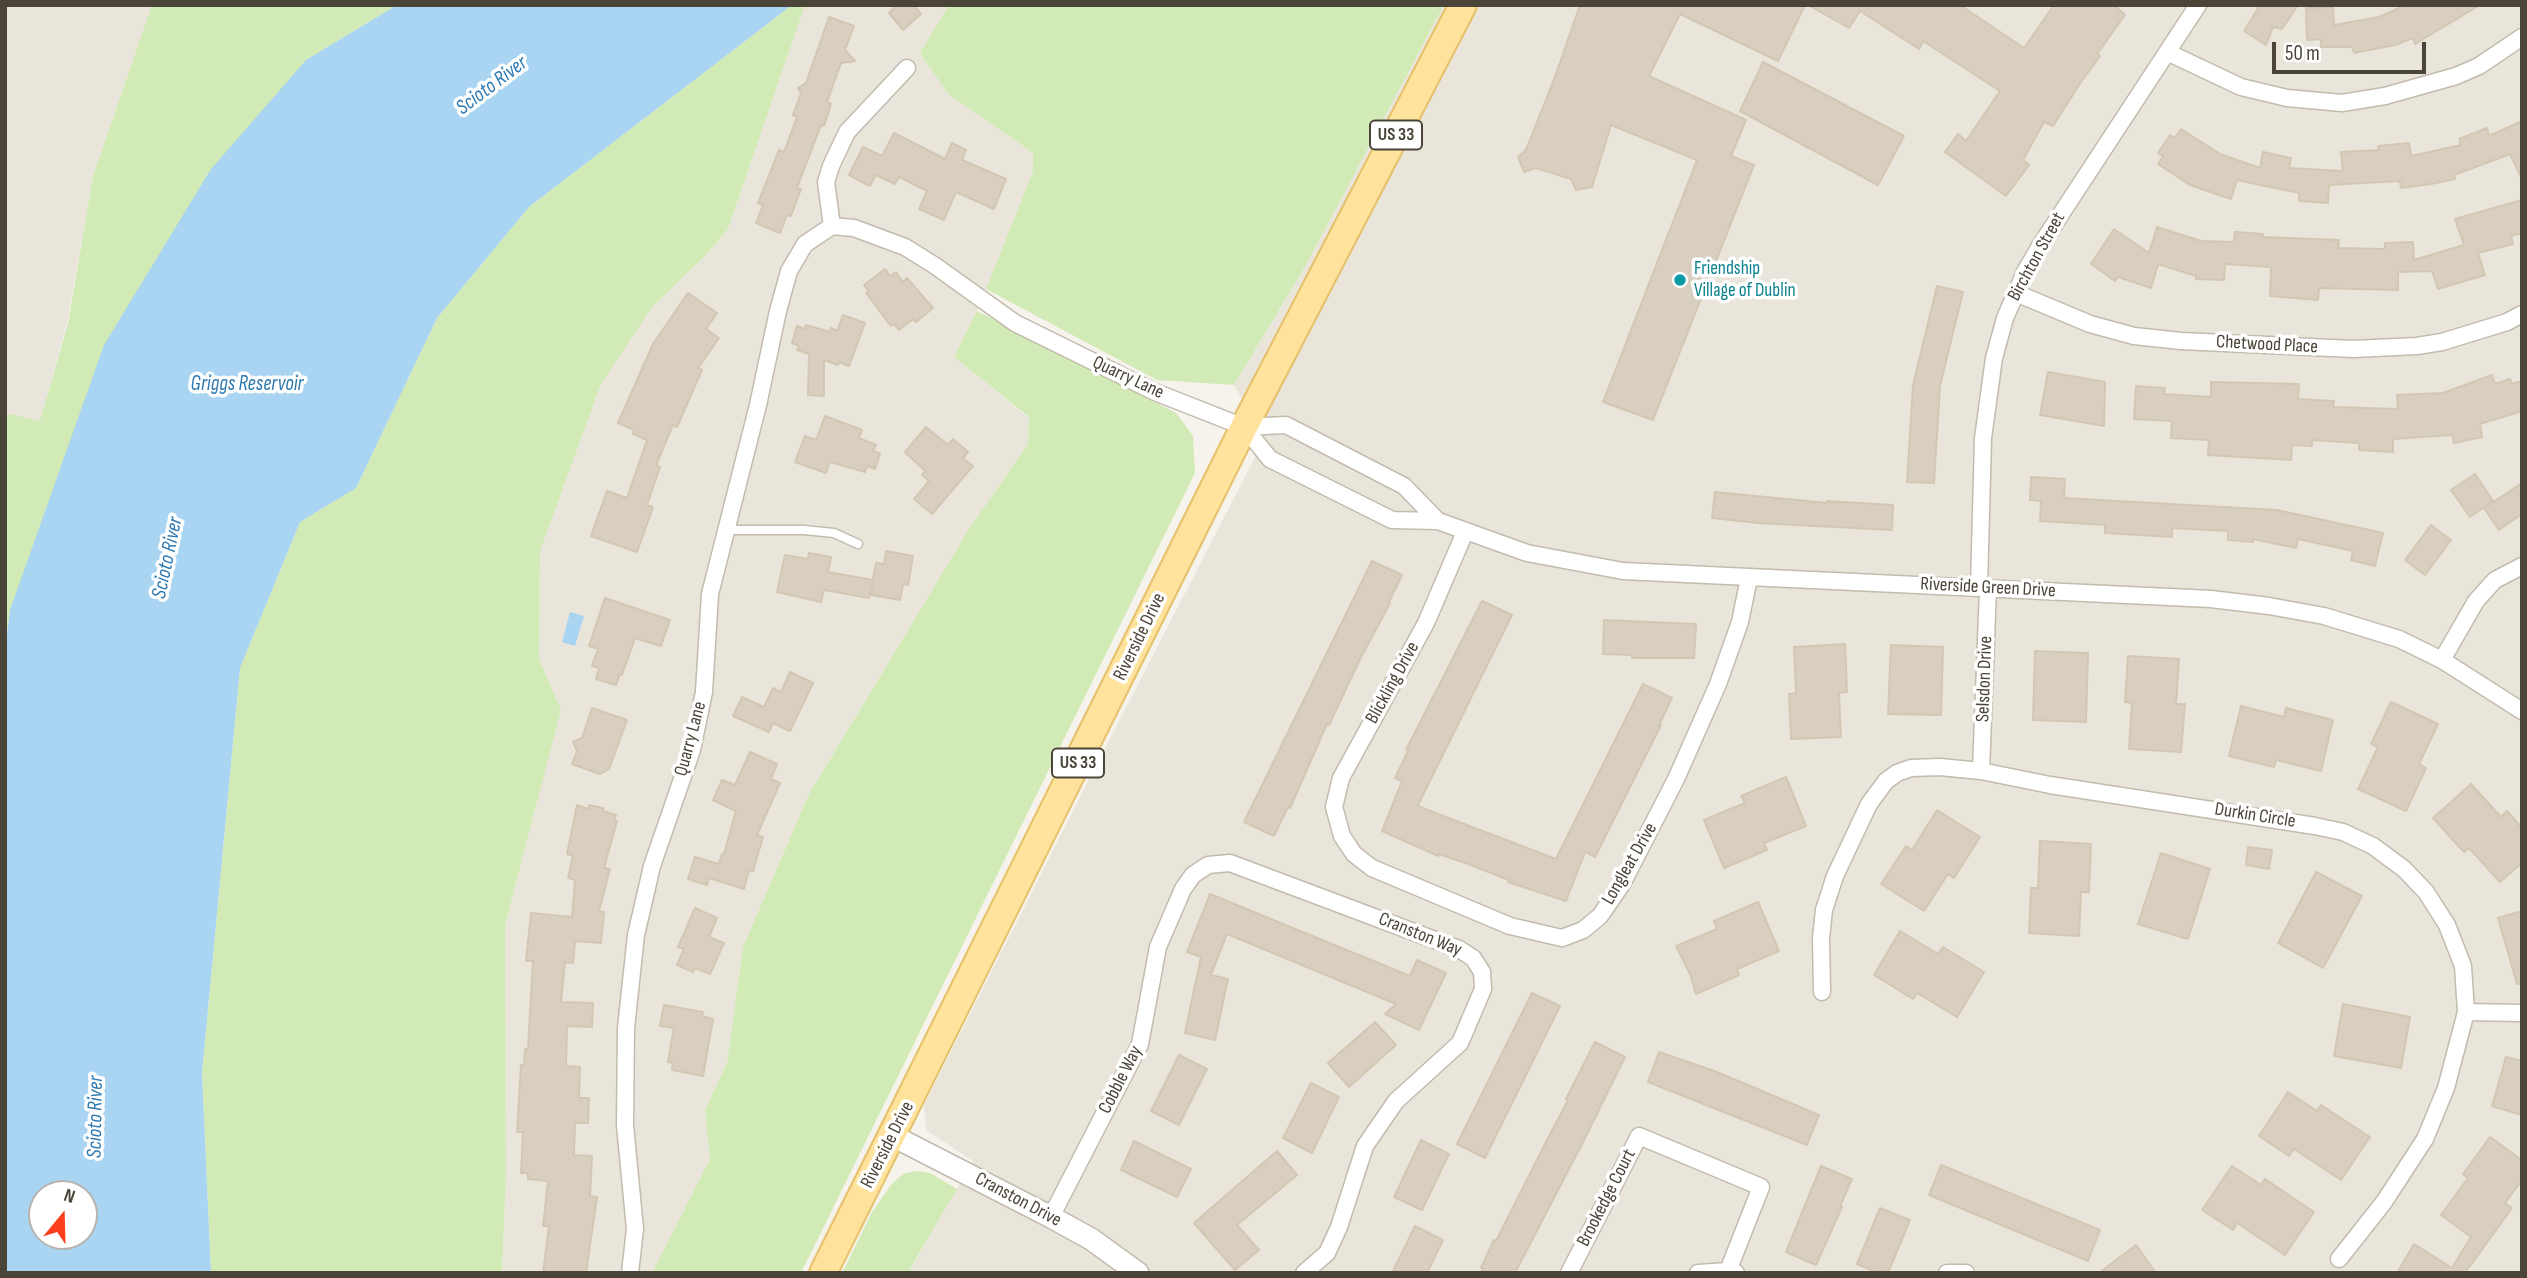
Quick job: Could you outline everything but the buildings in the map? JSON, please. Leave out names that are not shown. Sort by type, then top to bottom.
[{"type":"main road","name":"Riverside Drive","points":[[822,1273],[1244,428],[1463,5]]},
{"type":"street","name":"Birchton Street","points":[[1984,588],[1983,438],[1987,395],[2005,318],[2040,246],[2198,5]]},
{"type":"street","points":[[2167,52],[2241,87],[2287,98],[2342,103],[2385,96],[2456,76],[2479,66],[2522,37]]},
{"type":"street","points":[[832,226],[827,181],[841,144],[847,132],[907,68]]},
{"type":"street","name":"Quarry Lane","points":[[630,1273],[635,1229],[625,1125],[626,1028],[636,935],[652,866],[692,750],[704,692],[710,594],[758,405],[778,311],[789,271],[805,244],[832,226],[854,228],[905,247],[1015,324],[1155,393],[1244,428]]},
{"type":"street","name":"Chetwood Place","points":[[2016,293],[2090,324],[2134,336],[2181,341],[2353,349],[2442,342],[2507,322],[2522,314]]},
{"type":"street","name":"Riverside Green Drive","points":[[1244,428],[1286,425],[1404,486],[1438,522]]},
{"type":"street","name":"Riverside Green Drive","points":[[1244,428],[1270,459],[1392,520],[1438,522],[1527,553],[1623,571],[2211,599],[2269,606],[2324,616],[2380,632],[2442,660],[2522,711]]},
{"type":"street","name":"Blickling Drive","points":[[1342,835],[1334,807],[1341,778],[1426,623],[1465,532]]},
{"type":"street","points":[[2442,660],[2476,601],[2495,580],[2522,566]]},
{"type":"street","name":"Longleat Drive","points":[[1342,835],[1354,854],[1372,868],[1510,926],[1562,938],[1583,930],[1600,916],[1622,884],[1676,779],[1722,671],[1740,621],[1749,578]]},
{"type":"street","name":"Selsdon Drive","points":[[1981,771],[1984,588]]},
{"type":"street","name":"Durkin Circle","points":[[1822,992],[1821,938],[1835,876],[1869,804],[1886,781],[1911,768],[1981,771],[2050,785],[2315,826],[2343,832],[2373,846],[2404,869],[2447,925],[2463,965],[2466,1012],[2446,1088],[2425,1139],[2384,1202],[2339,1259]]},
{"type":"street","name":"Cranston Way","points":[[1208,865],[1230,863],[1251,870],[1459,949],[1474,958],[1482,972],[1483,989],[1460,1043],[1395,1101],[1365,1146],[1339,1227],[1327,1253],[1304,1273]]},
{"type":"street","name":"Cobble Way","points":[[1051,1217],[1140,1044],[1158,947],[1183,889],[1193,874],[1208,865]]},
{"type":"street","points":[[2466,1012],[2522,1013]]},
{"type":"street","name":"Cranston Drive","points":[[892,1136],[1091,1239],[1138,1273]]},
{"type":"street","name":"Brookedge Court","points":[[1569,1273],[1639,1136],[1761,1187],[1732,1272]]},
{"type":"street","points":[[1698,1273],[1732,1272]]},
{"type":"street","points":[[1947,1273],[1965,1273]]},
{"type":"lane","points":[[725,530],[804,530],[834,533],[858,544]]},
{"type":"shaded area","points":[[5,5],[152,5],[93,176],[67,323],[40,422],[5,413]]},
{"type":"shaded area","points":[[805,5],[949,5],[920,53],[948,94],[1033,153],[1033,171],[977,311],[954,357],[1029,418],[1028,444],[969,529],[809,794],[743,947],[727,1063],[705,1110],[710,1159],[652,1273],[502,1273],[506,1174],[505,925],[561,710],[539,659],[540,551],[601,384],[652,307],[705,256],[728,229]]},
{"type":"shaded area","points":[[1444,5],[2522,5],[2522,1273],[915,1273],[910,1270],[973,1161],[926,1130],[924,1105],[1265,438],[1234,385],[1306,265]]},
{"type":"green space","points":[[152,5],[397,5],[306,60],[10,610],[5,653],[5,413],[40,421],[68,323],[93,176]]},
{"type":"green space","points":[[792,5],[805,5],[728,229],[705,256],[652,307],[601,384],[540,551],[539,659],[561,710],[505,925],[506,1174],[502,1273],[211,1273],[202,1073],[240,668],[300,522],[356,488],[437,318],[529,207]]},
{"type":"green space","points":[[949,5],[1444,5],[1306,265],[1234,385],[1157,380],[986,289],[1033,171],[1033,153],[948,94],[920,53]]},
{"type":"green space","points":[[977,311],[1176,413],[1193,436],[1195,473],[801,1273],[652,1273],[710,1159],[705,1110],[727,1063],[743,947],[809,794],[969,529],[1028,444],[1029,417],[954,357]]},
{"type":"green space","points":[[916,1171],[930,1173],[957,1189],[910,1269],[915,1273],[842,1273],[872,1212],[891,1185],[903,1174]]},
{"type":"water","name":"Griggs Reservoir","points":[[397,5],[792,5],[529,207],[437,318],[356,488],[300,522],[240,668],[202,1073],[211,1273],[5,1273],[5,653],[10,610],[104,345],[211,169],[306,60]]},
{"type":"water","points":[[570,612],[584,616],[575,646],[562,642]]},
{"type":"place","name":"Friendship Village of Dublin","points":[[1680,280]]},
{"type":"water label","name":"Scioto River","points":[[492,86]]},
{"type":"water label","name":"Scioto River","points":[[168,558]]},
{"type":"water label","name":"Scioto River","points":[[96,1117]]}]
